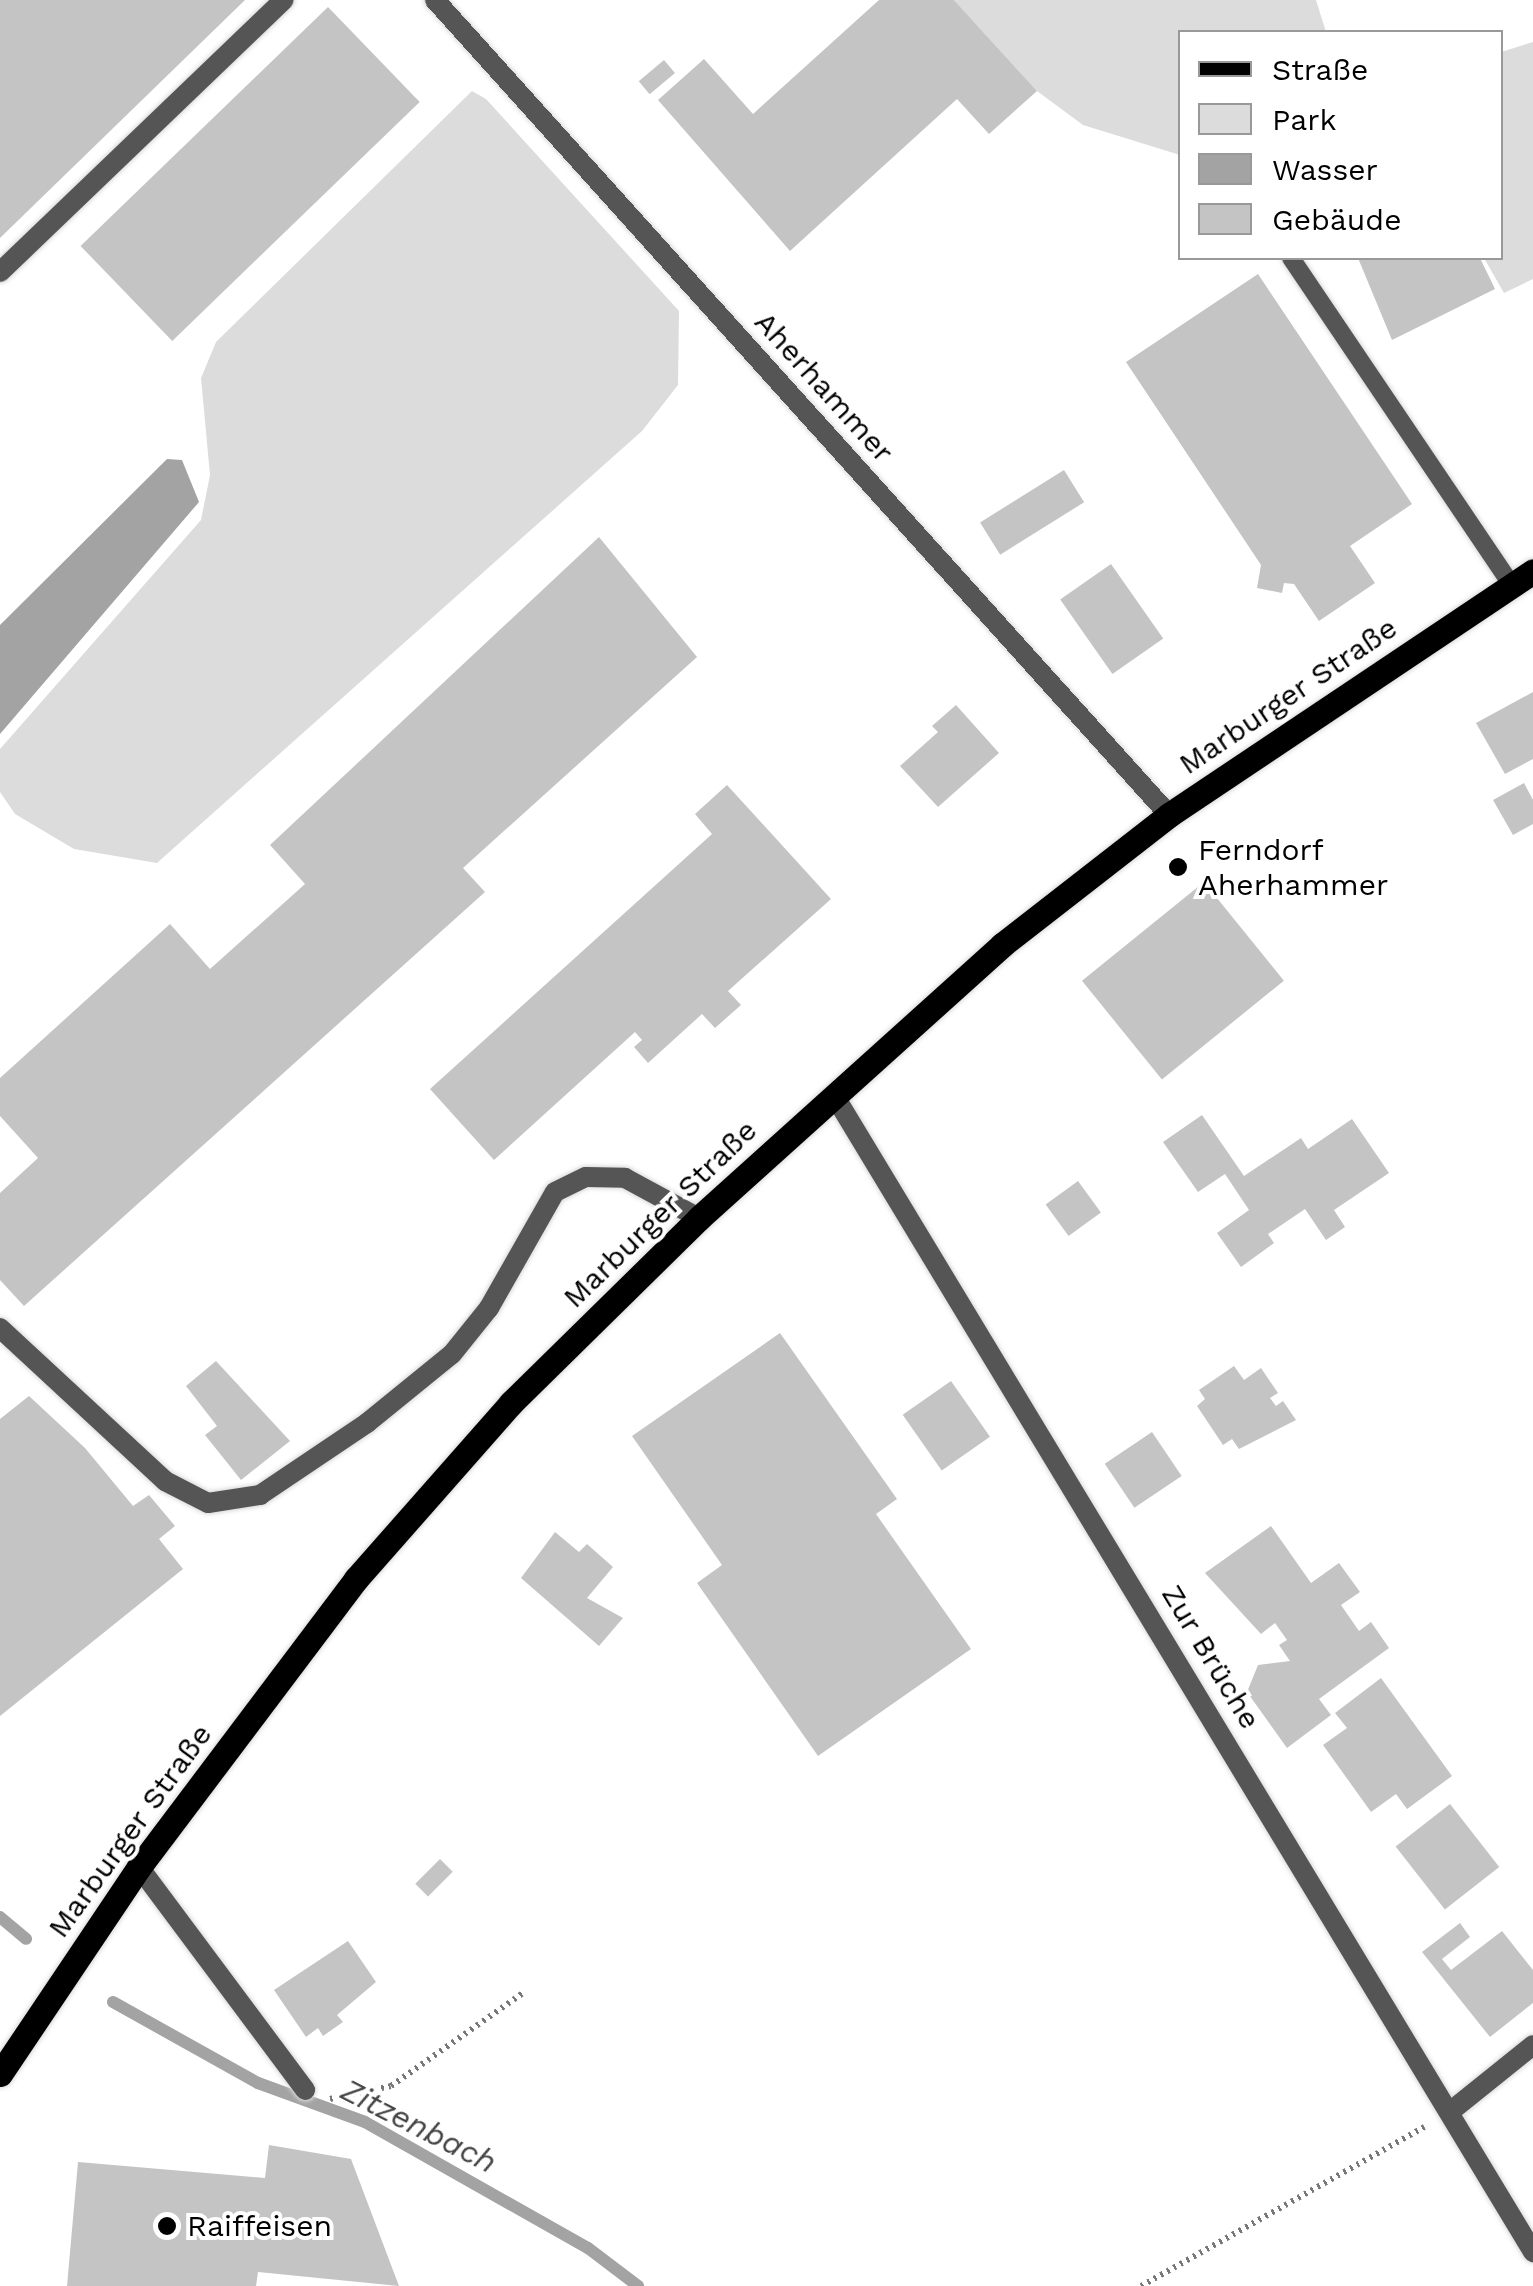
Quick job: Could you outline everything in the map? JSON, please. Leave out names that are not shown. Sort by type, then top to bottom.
[{"type":"main road","name":"Marburger Straße","points":[[0,2074],[139,1867],[356,1579],[511,1403],[699,1218],[1002,945],[1169,815],[1522,577]]},
{"type":"street","points":[[0,272],[284,0]]},
{"type":"street","name":"Aherhammer","points":[[435,0],[1169,815]]},
{"type":"street","name":"Zur Brüche","points":[[834,1094],[1533,2252]]},
{"type":"street","points":[[0,1328],[165,1481],[208,1503],[260,1495],[367,1423],[452,1354],[489,1308],[555,1192],[586,1177],[625,1178],[699,1218]]},
{"type":"street","points":[[139,1867],[305,2090]]},
{"type":"street","points":[[1451,2111],[1533,2045]]},
{"type":"lane","points":[[1293,260],[1522,577]]},
{"type":"path","points":[[305,2090],[342,2100],[391,2086],[523,1993]]},
{"type":"path","points":[[1141,2286],[1451,2111]]},
{"type":"green space","points":[[954,0],[1316,0],[1325,30],[1178,30],[1178,154],[1083,125],[1037,91]]},
{"type":"green space","points":[[1533,42],[1533,279],[1504,293],[1485,260],[1503,260],[1503,51]]},
{"type":"green space","points":[[472,91],[486,99],[679,311],[678,385],[642,431],[157,863],[74,849],[15,814],[0,792],[0,749],[201,520],[210,475],[201,378],[216,342]]},
{"type":"water","points":[[167,459],[182,460],[199,502],[0,734],[0,625]]},
{"type":"building","points":[[0,0],[245,0],[0,238]]},
{"type":"building","points":[[879,0],[954,0],[1037,91],[989,134],[957,99],[790,251],[658,100],[704,59],[753,114]]},
{"type":"building","points":[[328,7],[420,102],[172,341],[81,246]]},
{"type":"building","points":[[664,60],[675,73],[650,94],[639,81]]},
{"type":"building","points":[[1359,260],[1481,260],[1495,289],[1392,340]]},
{"type":"building","points":[[1258,274],[1412,504],[1350,546],[1375,583],[1319,621],[1294,584],[1284,583],[1282,593],[1257,588],[1261,565],[1126,362]]},
{"type":"building","points":[[1064,470],[1084,502],[1000,555],[980,522]]},
{"type":"building","points":[[599,537],[697,657],[463,868],[485,892],[24,1306],[0,1280],[0,1193],[38,1158],[0,1116],[0,1078],[170,924],[210,969],[305,884],[270,845]]},
{"type":"building","points":[[1111,564],[1163,639],[1112,674],[1060,600]]},
{"type":"building","points":[[1533,692],[1533,759],[1505,774],[1476,723]]},
{"type":"building","points":[[956,705],[999,753],[938,807],[900,766],[938,732],[932,726]]},
{"type":"building","points":[[1524,783],[1533,800],[1533,824],[1513,835],[1493,800]]},
{"type":"building","points":[[727,785],[831,899],[728,991],[741,1005],[715,1028],[702,1014],[648,1063],[634,1047],[642,1040],[635,1032],[494,1160],[430,1089],[712,834],[695,814]]},
{"type":"building","points":[[1204,882],[1284,981],[1162,1080],[1082,981]]},
{"type":"building","points":[[1202,1115],[1244,1176],[1301,1138],[1308,1149],[1352,1119],[1389,1173],[1334,1210],[1345,1227],[1326,1240],[1305,1209],[1268,1234],[1274,1243],[1241,1267],[1217,1233],[1249,1210],[1225,1174],[1198,1192],[1163,1142]]},
{"type":"building","points":[[1078,1181],[1101,1213],[1069,1236],[1046,1205]]},
{"type":"building","points":[[780,1333],[897,1499],[876,1514],[971,1649],[818,1756],[697,1583],[722,1565],[632,1436]]},
{"type":"building","points":[[216,1361],[290,1441],[241,1480],[205,1435],[217,1426],[186,1386]]},
{"type":"building","points":[[1234,1366],[1244,1380],[1261,1368],[1278,1393],[1270,1398],[1276,1406],[1283,1401],[1296,1420],[1239,1449],[1232,1439],[1223,1445],[1197,1406],[1205,1399],[1199,1390]]},
{"type":"building","points":[[951,1381],[990,1437],[942,1471],[903,1415]]},
{"type":"building","points":[[29,1396],[85,1448],[133,1506],[149,1495],[175,1526],[159,1539],[183,1569],[0,1716],[0,1419]]},
{"type":"building","points":[[1152,1432],[1182,1476],[1134,1508],[1105,1464]]},
{"type":"building","points":[[1271,1526],[1311,1583],[1339,1563],[1360,1592],[1341,1605],[1359,1631],[1371,1622],[1389,1648],[1319,1699],[1331,1715],[1287,1748],[1247,1692],[1258,1665],[1290,1661],[1279,1645],[1287,1640],[1275,1623],[1261,1634],[1205,1573]]},
{"type":"building","points":[[555,1532],[579,1552],[587,1544],[613,1567],[587,1598],[623,1618],[599,1646],[521,1578]]},
{"type":"building","points":[[1381,1678],[1452,1776],[1407,1809],[1396,1794],[1371,1812],[1323,1745],[1347,1728],[1335,1713]]},
{"type":"building","points":[[1450,1804],[1499,1867],[1445,1910],[1396,1846]]},
{"type":"building","points":[[440,1859],[453,1872],[428,1896],[415,1884]]},
{"type":"building","points":[[1460,1923],[1470,1937],[1442,1959],[1451,1970],[1502,1931],[1533,1970],[1533,2003],[1490,2037],[1422,1952]]},
{"type":"building","points":[[348,1941],[376,1982],[337,2015],[343,2022],[323,2036],[318,2028],[306,2037],[274,1990]]},
{"type":"building","name":"Raiffeisen","points":[[269,2145],[351,2159],[399,2286],[258,2272],[256,2286],[67,2286],[78,2162],[265,2178]]},
{"type":"waterway","name":"Zitzenbach","points":[[0,1917],[26,1939]]},
{"type":"waterway","name":"Zitzenbach","points":[[113,2002],[258,2083],[365,2122],[588,2248],[638,2286]]},
{"type":"place","name":"Ferndorf Aherhammer","points":[[1178,867]]},
{"type":"place","name":"Raiffeisen","points":[[167,2226]]}]
